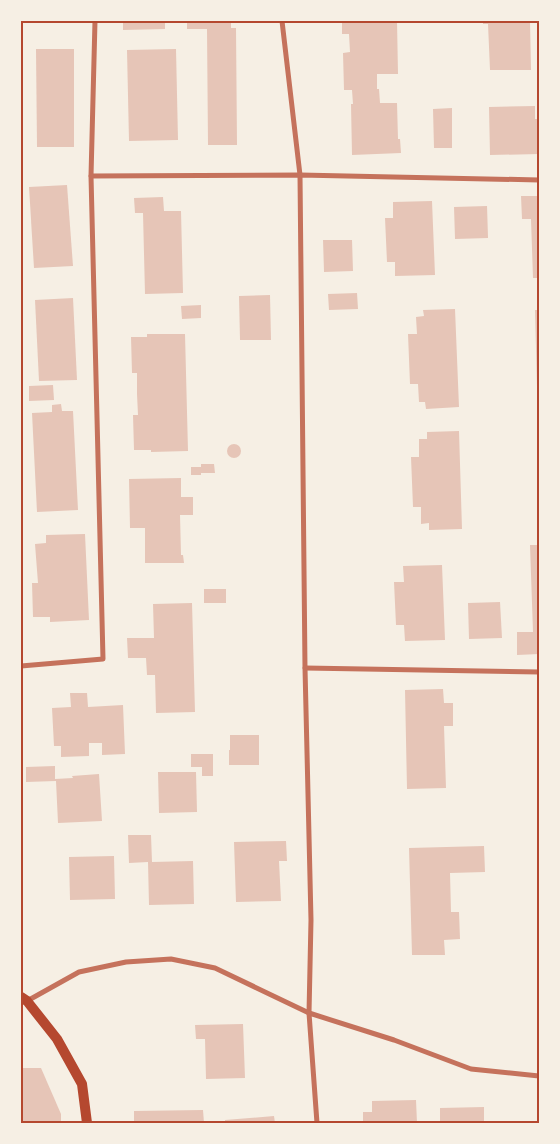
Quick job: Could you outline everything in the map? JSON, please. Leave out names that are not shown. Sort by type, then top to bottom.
[{"type":"main road","points":[[24,999],[57,1039],[82,1084],[87,1123]]},
{"type":"street","points":[[21,666],[103,658],[91,176],[94,21]]},
{"type":"street","points":[[282,21],[300,175],[305,668],[311,920],[309,1013],[317,1123]]},
{"type":"street","points":[[91,176],[300,175],[539,180]]},
{"type":"street","points":[[305,668],[539,672]]},
{"type":"street","points":[[24,999],[79,972],[126,962],[171,959],[215,968],[309,1013],[394,1040],[471,1069],[539,1076]]},
{"type":"building","points":[[123,21],[165,21],[165,29],[123,30]]},
{"type":"building","points":[[187,21],[231,21],[231,28],[236,28],[237,145],[208,145],[207,29],[187,29]]},
{"type":"building","points":[[342,21],[397,21],[398,74],[377,74],[377,89],[379,89],[380,103],[397,103],[398,139],[400,139],[401,153],[352,155],[352,90],[344,90],[343,53],[350,52],[349,34],[342,34]]},
{"type":"building","points":[[483,21],[530,21],[531,70],[490,70],[488,24],[483,24]]},
{"type":"building","points":[[36,49],[74,49],[74,147],[37,147]]},
{"type":"building","points":[[176,49],[178,140],[129,141],[127,50]]},
{"type":"building","points":[[535,106],[535,119],[539,119],[539,154],[490,155],[489,107]]},
{"type":"building","points":[[452,108],[452,148],[434,148],[433,109]]},
{"type":"building","points":[[67,185],[73,266],[34,268],[29,187]]},
{"type":"building","points":[[521,196],[539,196],[539,278],[533,278],[531,219],[522,219]]},
{"type":"building","points":[[163,197],[164,211],[181,211],[183,293],[145,294],[143,213],[135,213],[134,198]]},
{"type":"building","points":[[432,201],[435,275],[395,276],[395,262],[387,262],[385,218],[393,218],[393,202]]},
{"type":"building","points":[[487,206],[488,238],[455,239],[454,207]]},
{"type":"building","points":[[323,240],[352,240],[353,271],[324,272]]},
{"type":"building","points":[[357,293],[358,309],[329,310],[328,294]]},
{"type":"building","points":[[270,295],[271,340],[240,340],[239,296]]},
{"type":"building","points":[[73,298],[77,380],[39,381],[35,300]]},
{"type":"building","points":[[201,305],[201,318],[182,319],[181,306]]},
{"type":"building","points":[[455,309],[459,407],[426,409],[425,402],[419,402],[418,384],[410,384],[408,334],[417,334],[416,317],[424,316],[423,310]]},
{"type":"building","points":[[535,310],[539,310],[539,387],[537,387]]},
{"type":"building","points":[[147,334],[185,334],[188,451],[151,452],[151,450],[134,450],[133,415],[138,415],[137,373],[132,373],[131,337],[147,337]]},
{"type":"building","points":[[53,385],[54,400],[29,401],[29,386]]},
{"type":"building","points":[[61,404],[62,411],[73,411],[78,510],[37,512],[32,413],[52,412],[52,405]]},
{"type":"building","points":[[459,431],[462,529],[429,530],[429,523],[421,524],[421,507],[413,507],[411,457],[419,457],[419,439],[427,439],[427,432]]},
{"type":"building","points":[[231,444],[237,444],[241,451],[237,458],[231,458],[227,454],[227,448]]},
{"type":"building","points":[[201,464],[214,464],[215,473],[191,475],[191,467],[201,467]]},
{"type":"building","points":[[181,478],[181,497],[193,497],[193,515],[180,515],[181,555],[183,555],[184,563],[145,563],[145,528],[130,528],[129,479]]},
{"type":"building","points":[[85,534],[89,620],[50,622],[50,617],[33,617],[32,583],[38,583],[35,544],[46,543],[46,535]]},
{"type":"building","points":[[530,545],[539,545],[539,654],[517,655],[517,632],[533,632]]},
{"type":"building","points":[[442,565],[445,640],[405,641],[404,625],[396,625],[394,582],[404,582],[403,566]]},
{"type":"building","points":[[204,589],[226,589],[226,603],[204,603]]},
{"type":"building","points":[[500,602],[502,638],[469,639],[468,603]]},
{"type":"building","points":[[192,603],[195,712],[156,713],[155,675],[147,675],[146,658],[128,658],[127,638],[154,638],[153,604]]},
{"type":"building","points":[[443,689],[444,703],[453,703],[453,726],[444,726],[446,788],[407,789],[405,690]]},
{"type":"building","points":[[70,693],[87,693],[88,707],[123,705],[125,754],[102,755],[102,743],[89,743],[89,756],[61,757],[61,746],[54,746],[52,708],[71,707]]},
{"type":"building","points":[[230,735],[259,735],[259,765],[229,765]]},
{"type":"building","points":[[191,754],[213,754],[213,776],[202,776],[202,767],[191,767]]},
{"type":"building","points":[[55,766],[55,779],[99,774],[102,821],[58,823],[56,781],[26,782],[26,767]]},
{"type":"building","points":[[158,772],[196,772],[197,812],[159,813]]},
{"type":"building","points":[[128,835],[151,835],[152,862],[193,861],[194,904],[149,905],[148,862],[129,863]]},
{"type":"building","points":[[286,841],[287,861],[279,861],[281,901],[236,902],[234,842]]},
{"type":"building","points":[[484,846],[485,872],[450,873],[451,912],[459,912],[460,939],[444,940],[445,955],[412,955],[409,848]]},
{"type":"building","points":[[114,856],[115,899],[70,900],[69,857]]},
{"type":"building","points":[[243,1024],[245,1078],[206,1079],[205,1039],[196,1039],[195,1025]]},
{"type":"building","points":[[21,1068],[41,1068],[61,1114],[61,1123],[21,1123]]},
{"type":"building","points":[[416,1100],[417,1123],[363,1123],[363,1112],[372,1112],[372,1101]]},
{"type":"building","points":[[484,1107],[484,1123],[440,1123],[440,1108]]},
{"type":"building","points":[[203,1110],[204,1123],[134,1123],[134,1111]]},
{"type":"building","points":[[274,1116],[275,1123],[225,1123],[225,1120]]}]
